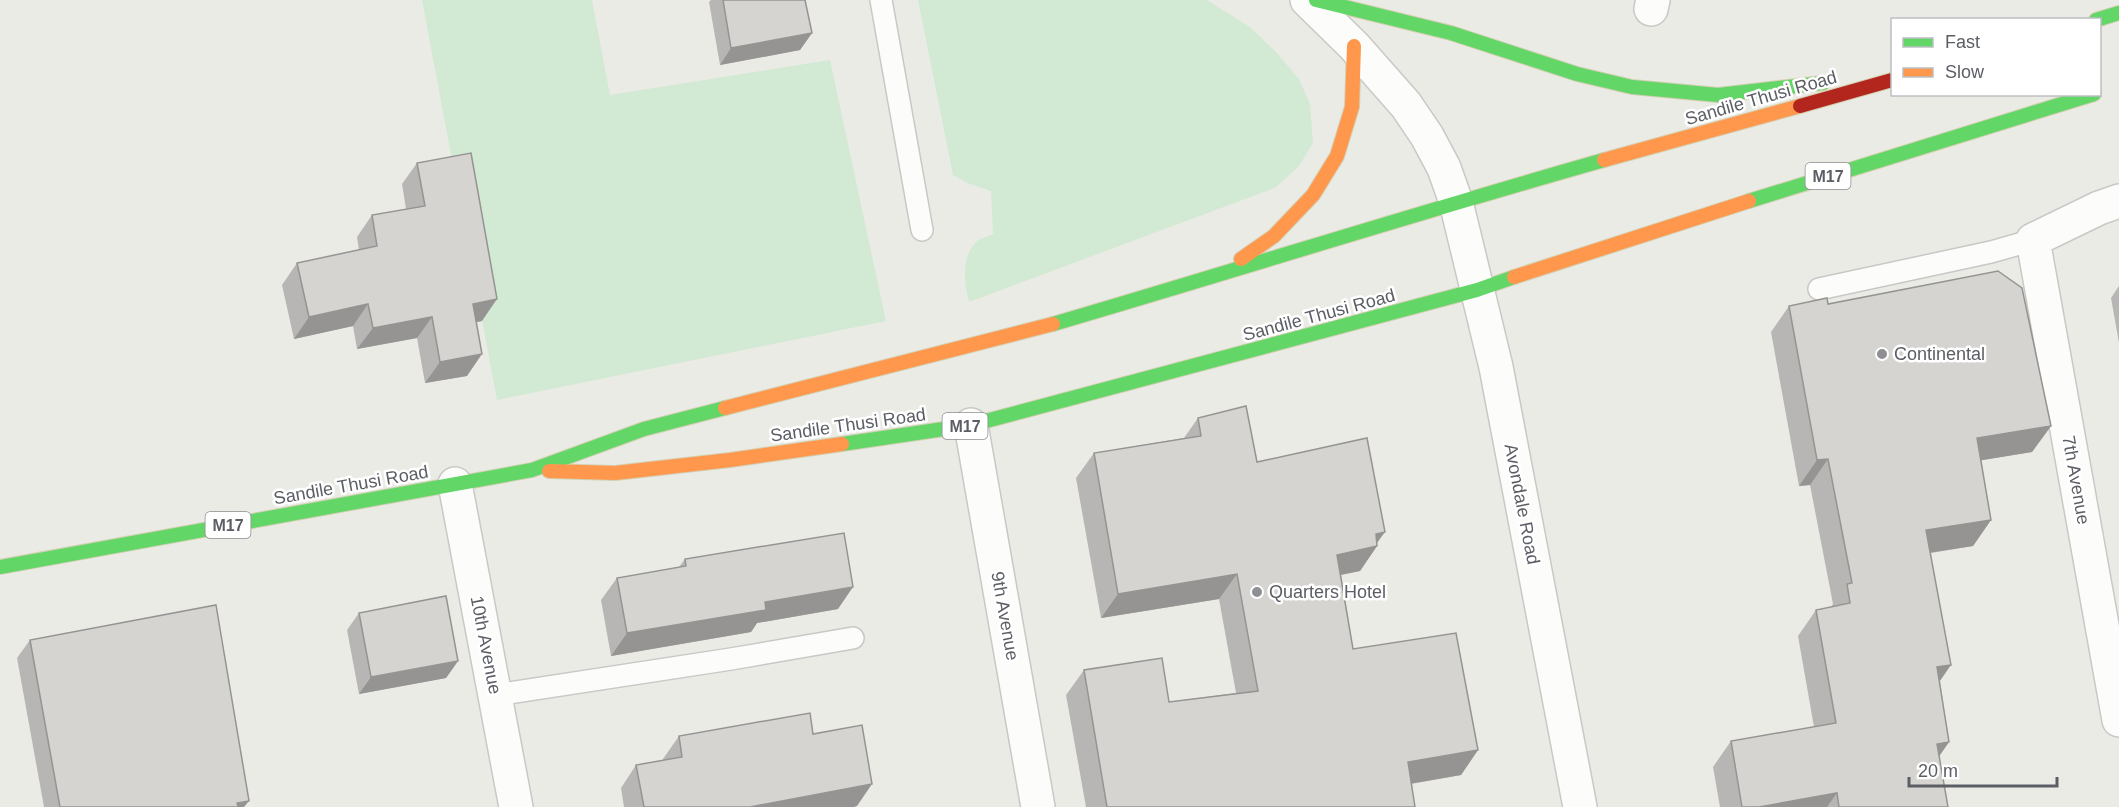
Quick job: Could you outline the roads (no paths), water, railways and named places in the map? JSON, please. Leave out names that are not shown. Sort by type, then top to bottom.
[{"type":"main road","points":[[1316,0],[1451,33],[1577,74],[1632,87],[1718,95],[1891,78]]},
{"type":"main road","points":[[2101,18],[2119,13]]},
{"type":"main road","points":[[1217,276],[1275,236],[1313,195],[1337,156],[1352,106],[1354,46]]},
{"type":"main road","name":"Sandile Thusi Road","points":[[0,567],[532,470],[644,429],[1045,326],[1217,276],[1456,202],[1891,79]]},
{"type":"main road","name":"Sandile Thusi Road","points":[[532,470],[615,473],[730,460],[971,425],[1477,290],[1575,256],[2087,96]]},
{"type":"street","name":"Avondale Road","points":[[1307,0],[1354,46],[1406,105],[1444,168],[1456,202],[1496,367],[1580,807]]},
{"type":"street","points":[[2033,240],[2099,208],[2119,201]]},
{"type":"street","name":"7th Avenue","points":[[2033,240],[2119,720]]},
{"type":"street","name":"9th Avenue","points":[[971,425],[1038,807]]},
{"type":"street","name":"10th Avenue","points":[[455,484],[516,807]]},
{"type":"lane","points":[[881,0],[922,230]]},
{"type":"lane","points":[[1819,289],[1981,255],[2033,240]]},
{"type":"lane","points":[[495,695],[853,638]]},
{"type":"place","name":"Continental","points":[[1882,354]]},
{"type":"place","name":"Quarters Hotel","points":[[1257,592]]}]
